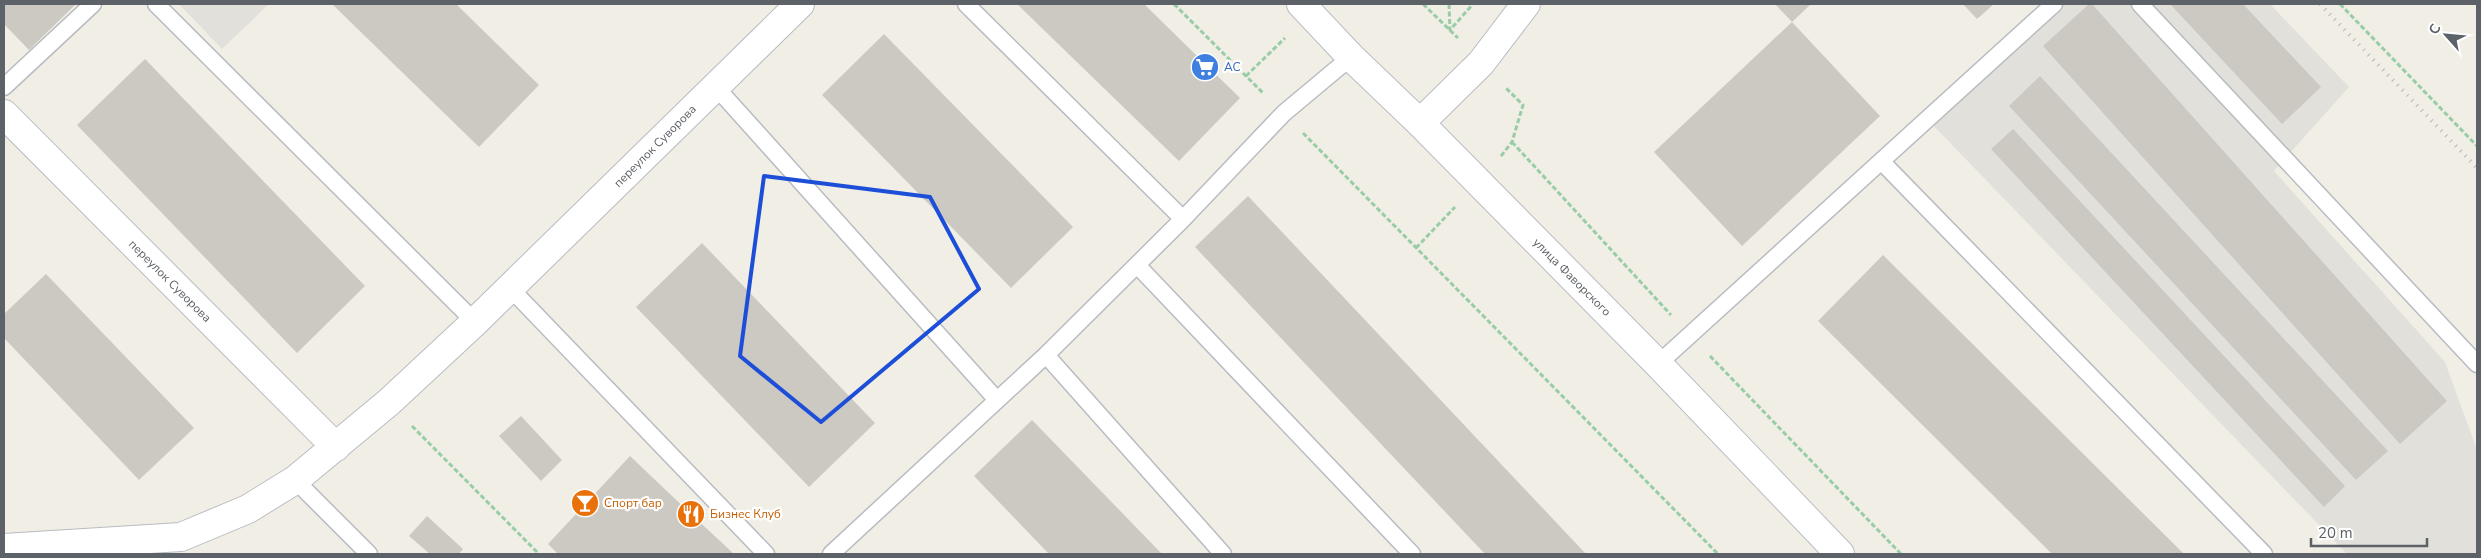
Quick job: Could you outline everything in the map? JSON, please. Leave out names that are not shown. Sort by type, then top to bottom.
[{"type":"street","name":"переулок Суворова","points":[[4,548],[175,546],[248,509],[295,480],[389,402],[476,322],[800,4]]},
{"type":"street","points":[[1420,123],[1481,63],[1526,4]]},
{"type":"street","name":"улица Фаворского","points":[[1306,8],[1351,57],[1420,123],[1658,364],[1840,554]]},
{"type":"street","name":"переулок Суворова","points":[[4,114],[336,447]]},
{"type":"lane","points":[[4,87],[93,4]]},
{"type":"lane","points":[[156,4],[476,322]]},
{"type":"lane","points":[[966,4],[1183,219]]},
{"type":"lane","points":[[1658,364],[2054,4]]},
{"type":"lane","points":[[2140,4],[2477,364]]},
{"type":"lane","points":[[831,554],[1046,355],[1183,219],[1284,113],[1351,57]]},
{"type":"lane","points":[[715,86],[997,400]]},
{"type":"lane","points":[[1881,161],[2264,554]]},
{"type":"lane","points":[[1137,265],[1412,554]]},
{"type":"lane","points":[[511,289],[766,554]]},
{"type":"lane","points":[[1046,355],[1223,554]]},
{"type":"lane","points":[[295,480],[369,554]]},
{"type":"path","points":[[1174,4],[1284,113],[1718,554]]},
{"type":"path","points":[[1449,4],[1450,30],[1474,4]]},
{"type":"path","points":[[2340,4],[2477,146]]},
{"type":"path","points":[[1246,76],[1306,8]]},
{"type":"path","points":[[389,402],[539,554]]},
{"type":"highlighted area","points":[[764,176],[930,197],[979,289],[821,422],[740,356]]},
{"type":"shaded area","points":[[179,4],[269,4],[222,49]]},
{"type":"shaded area","points":[[2054,4],[2270,4],[2349,87],[2274,171],[2445,362],[2477,450],[2477,554],[2347,554],[1927,119]]},
{"type":"building","points":[[4,4],[76,4],[29,50],[4,24]]},
{"type":"building","points":[[332,4],[456,4],[539,85],[479,147]]},
{"type":"building","points":[[1017,4],[1144,4],[1240,98],[1179,161]]},
{"type":"building","points":[[1775,4],[1811,4],[1792,22]]},
{"type":"building","points":[[1963,4],[1994,4],[1977,19]]},
{"type":"building","points":[[2089,4],[2092,4],[2447,401],[2400,444],[2043,46]]},
{"type":"building","points":[[2170,4],[2243,4],[2321,87],[2282,124]]},
{"type":"building","points":[[1792,22],[1880,116],[1742,246],[1654,152]]},
{"type":"building","points":[[884,34],[1073,227],[1011,288],[822,95]]},
{"type":"building","points":[[145,59],[365,286],[297,353],[77,125]]},
{"type":"building","points":[[2040,76],[2388,451],[2356,480],[2009,106]]},
{"type":"building","points":[[2013,129],[2345,486],[2324,507],[1991,149]]},
{"type":"building","points":[[1248,196],[1586,554],[1485,554],[1195,247]]},
{"type":"building","points":[[702,243],[875,423],[809,487],[636,307]]},
{"type":"building","points":[[1883,255],[2184,554],[2052,554],[1818,321]]},
{"type":"building","points":[[46,274],[194,428],[139,480],[4,338],[4,314]]},
{"type":"building","points":[[521,416],[562,460],[541,481],[499,436]]},
{"type":"building","points":[[1032,420],[1162,554],[1049,554],[974,476]]},
{"type":"building","points":[[630,456],[734,554],[558,554],[548,544]]},
{"type":"building","points":[[427,516],[463,549],[459,554],[430,554],[409,536]]},
{"type":"railway","points":[[2320,4],[2477,168]]},
{"type":"place","name":"АС","points":[[1205,67]]},
{"type":"place","name":"Спорт бар","points":[[585,503]]},
{"type":"place","name":"Бизнес Клуб","points":[[691,514]]}]
